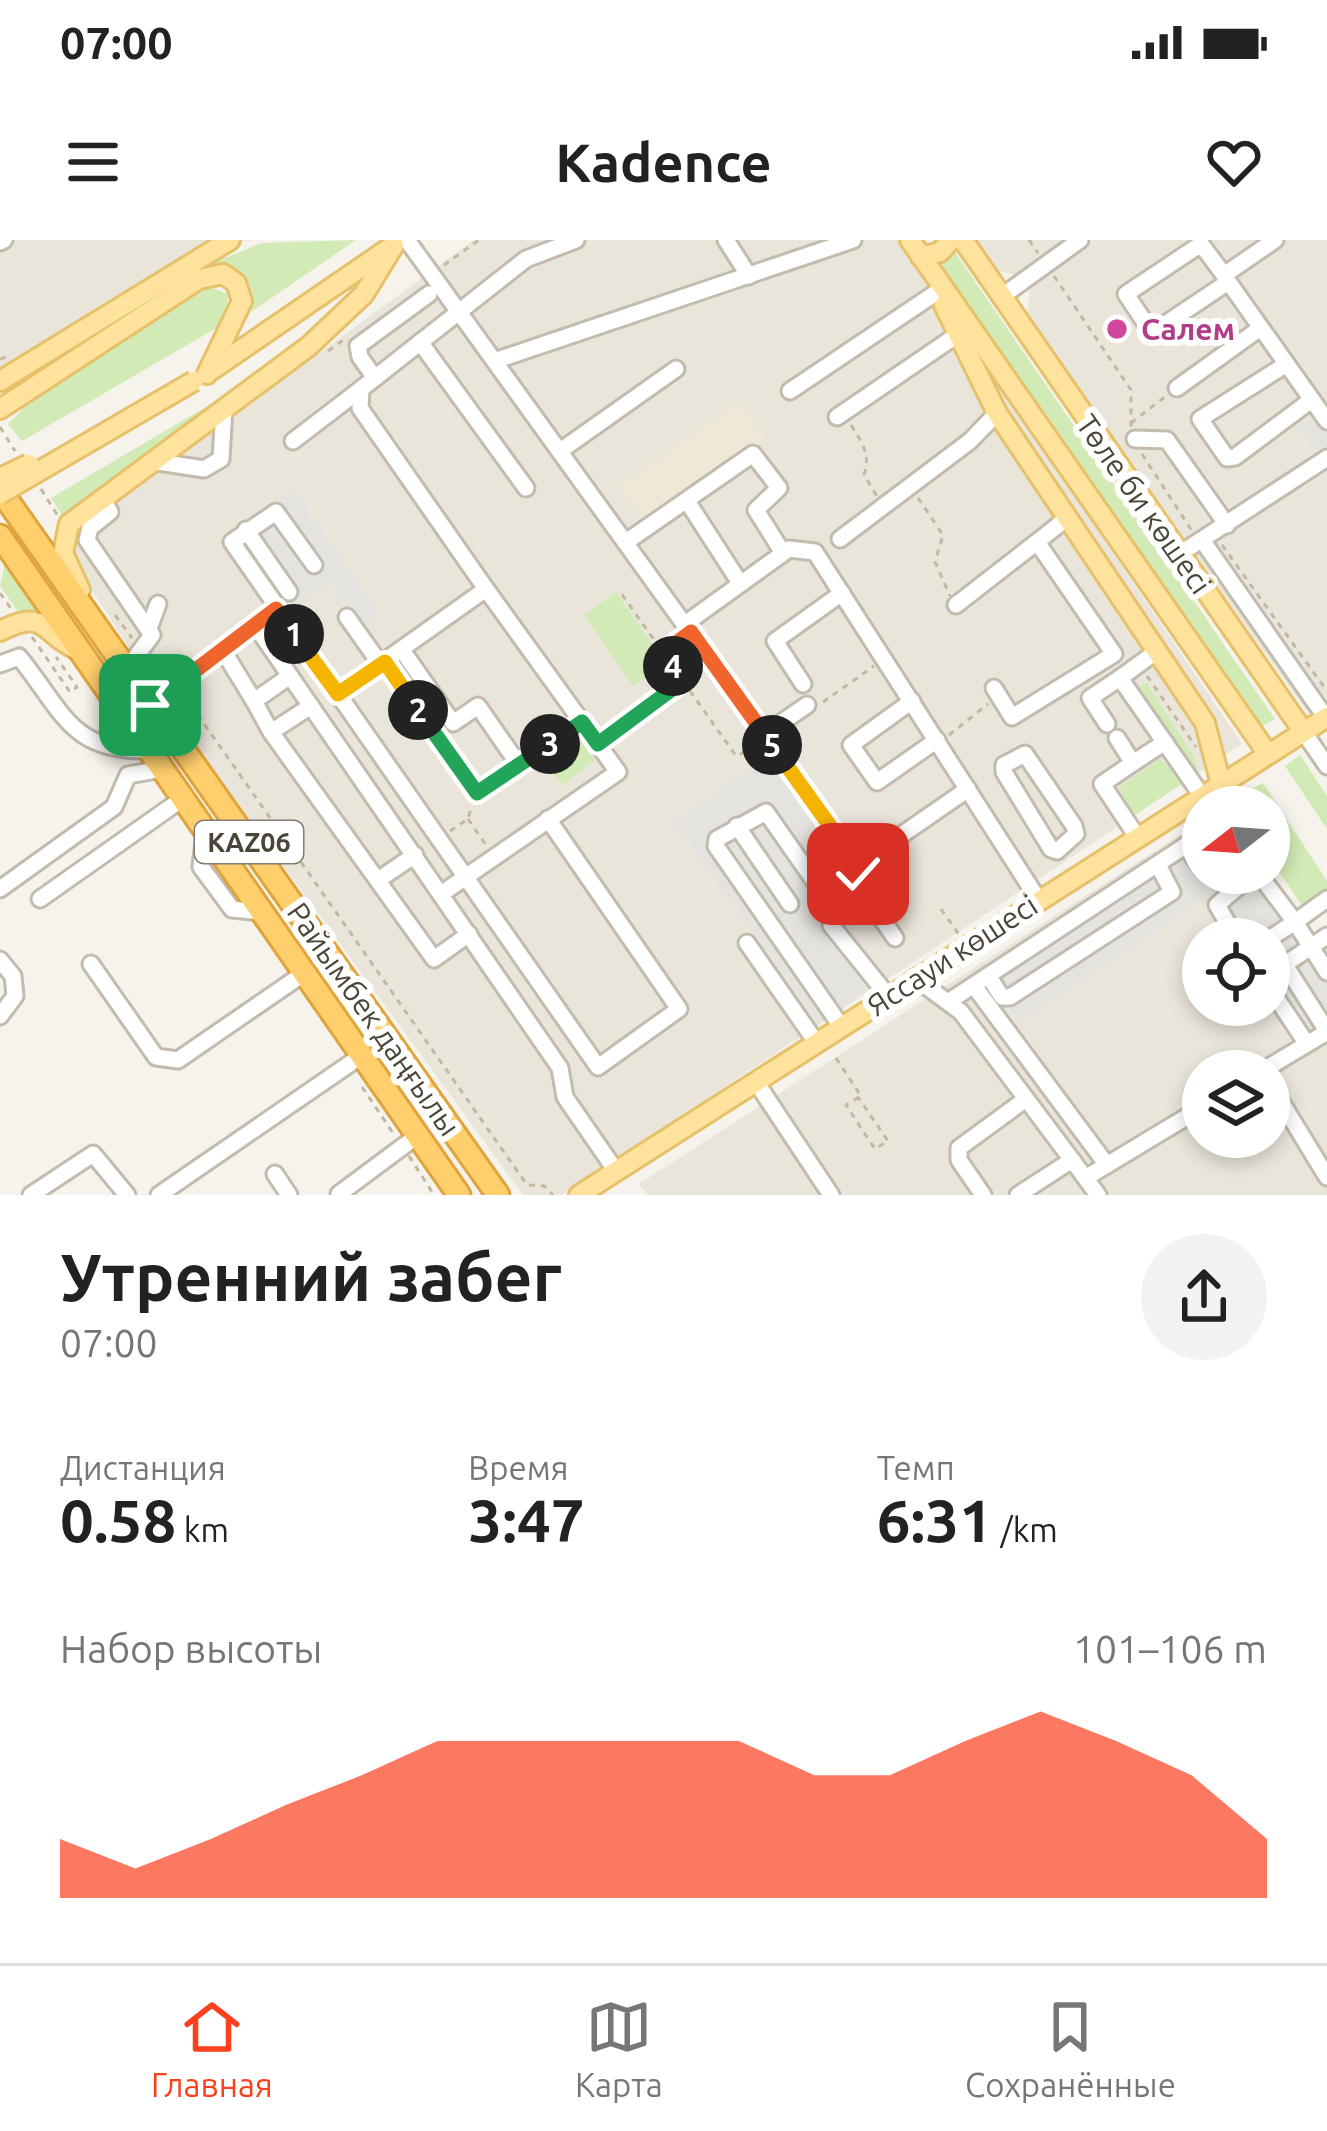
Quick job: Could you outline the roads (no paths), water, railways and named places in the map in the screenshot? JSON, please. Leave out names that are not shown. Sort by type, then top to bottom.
[{"type":"highway","name":"Райымбек даңғылы","points":[[0,486],[498,1195]]},
{"type":"highway","name":"Райымбек даңғылы","points":[[0,536],[459,1195]]},
{"type":"main road","points":[[0,381],[230,240]]},
{"type":"main road","points":[[915,248],[940,252],[951,240]]},
{"type":"main road","name":"Төле би көшесі","points":[[963,240],[1303,731]]},
{"type":"main road","points":[[0,486],[200,377],[400,242]]},
{"type":"main road","points":[[103,638],[62,546],[69,524],[309,346],[364,294],[400,242]]},
{"type":"main road","points":[[915,248],[997,413],[1215,746],[1221,784]]},
{"type":"main road","name":"Төле би көшесі","points":[[915,248],[1268,754]]},
{"type":"main road","points":[[0,409],[200,278],[223,274],[236,283],[242,301],[200,377]]},
{"type":"main road","points":[[0,631],[23,620],[40,622],[82,652]]},
{"type":"main road","name":"Яссауи көшесі","points":[[1218,786],[1326,717]]},
{"type":"main road","name":"Яссауи көшесі","points":[[579,1195],[1182,809]]},
{"type":"street","points":[[293,440],[526,259],[576,240]]},
{"type":"street","points":[[725,240],[749,276]]},
{"type":"street","points":[[497,360],[853,240]]},
{"type":"street","points":[[1001,297],[1080,240]]},
{"type":"street","points":[[1275,240],[1226,279],[1153,333],[1126,294],[1201,247],[1226,279],[1259,329],[1276,361],[1327,421]]},
{"type":"street","points":[[400,242],[497,360],[765,734],[858,865],[862,890],[895,938]]},
{"type":"street","points":[[790,391],[937,292]]},
{"type":"street","points":[[429,295],[358,346],[368,384],[360,408],[618,772],[441,894]]},
{"type":"street","points":[[1177,388],[1259,329]]},
{"type":"street","points":[[840,415],[957,335]]},
{"type":"street","points":[[420,342],[526,488]]},
{"type":"street","points":[[1276,361],[1200,419],[1216,448],[1227,458],[1235,457],[1310,400]]},
{"type":"street","points":[[560,451],[676,369]]},
{"type":"street","points":[[152,461],[204,469],[221,459],[224,409]]},
{"type":"street","points":[[840,539],[970,441],[997,413]]},
{"type":"street","points":[[1111,456],[1137,431],[1167,440],[1227,525]]},
{"type":"street","points":[[626,542],[758,455],[779,488],[757,510],[783,553]]},
{"type":"street","points":[[1178,554],[1321,462],[1327,482]]},
{"type":"street","points":[[102,498],[110,512],[90,528],[86,540],[144,637]]},
{"type":"street","points":[[687,501],[740,583]]},
{"type":"street","points":[[314,565],[280,514],[272,512],[232,545],[598,1067],[679,1009],[548,819]]},
{"type":"street","points":[[956,605],[1067,518]]},
{"type":"street","points":[[246,530],[289,592]]},
{"type":"street","points":[[1202,540],[1326,717]]},
{"type":"street","points":[[999,695],[1012,717],[1114,654],[1037,542]]},
{"type":"street","points":[[688,628],[783,553],[803,547],[815,552],[1038,899]]},
{"type":"street","points":[[338,694],[486,589]]},
{"type":"street","points":[[803,684],[775,641],[842,593]]},
{"type":"street","points":[[126,670],[158,604]]},
{"type":"street","points":[[150,705],[276,609]]},
{"type":"street","points":[[347,617],[477,793],[582,722]]},
{"type":"street","points":[[255,625],[560,1068],[565,1097],[616,1171]]},
{"type":"street","points":[[402,650],[453,723],[478,706],[519,765]]},
{"type":"street","points":[[1133,763],[1090,698],[1157,651]]},
{"type":"street","points":[[224,652],[272,732],[434,959],[470,934]]},
{"type":"street","points":[[0,664],[19,657],[79,734],[96,748],[149,750]]},
{"type":"street","points":[[254,701],[290,676]]},
{"type":"street","points":[[1120,678],[1195,786]]},
{"type":"street","points":[[912,701],[851,745],[877,782],[937,741]]},
{"type":"street","points":[[765,734],[807,705]]},
{"type":"street","points":[[272,732],[311,706]]},
{"type":"street","name":"Төле би көшесі","points":[[1303,731],[1327,766]]},
{"type":"street","points":[[1138,838],[1102,784],[1165,742]]},
{"type":"street","points":[[1025,754],[1029,758],[1074,826],[1066,846],[1051,850],[1004,765],[1025,754]]},
{"type":"street","points":[[0,889],[114,807],[128,776],[162,770]]},
{"type":"street","points":[[858,865],[968,789]]},
{"type":"street","points":[[40,899],[182,799]]},
{"type":"street","points":[[814,882],[766,812],[717,839],[716,846],[841,1026]]},
{"type":"street","points":[[737,826],[790,904]]},
{"type":"street","points":[[1066,846],[1082,872]]},
{"type":"street","points":[[948,1002],[1182,848]]},
{"type":"street","points":[[378,880],[415,855]]},
{"type":"street","points":[[981,982],[1002,997],[1010,997],[1172,892],[1158,865]]},
{"type":"street","points":[[1225,918],[1217,905],[1230,894]]},
{"type":"street","points":[[1273,894],[1327,972]]},
{"type":"street","points":[[1290,925],[1327,898]]},
{"type":"street","points":[[831,925],[888,996]]},
{"type":"street","points":[[1290,962],[1327,936]]},
{"type":"street","points":[[747,943],[816,1042]]},
{"type":"street","points":[[0,960],[13,976],[15,996],[0,1016]]},
{"type":"street","points":[[92,964],[156,1057],[165,1061],[178,1060],[304,974]]},
{"type":"street","points":[[1290,973],[1327,1031],[1290,1054]]},
{"type":"street","points":[[915,978],[948,1002],[1098,1195]]},
{"type":"street","points":[[981,982],[1107,1166]]},
{"type":"street","points":[[1290,1018],[1307,1044]]},
{"type":"street","points":[[159,1195],[361,1056]]},
{"type":"street","points":[[756,1082],[831,1195]]},
{"type":"street","points":[[983,1195],[959,1160],[959,1148],[1026,1099]]},
{"type":"street","points":[[1290,1116],[1327,1177]]},
{"type":"street","points":[[1087,1178],[1182,1120]]},
{"type":"street","points":[[340,1194],[417,1136]]},
{"type":"street","points":[[31,1195],[83,1156],[93,1154],[127,1195]]},
{"type":"street","points":[[1018,1195],[1072,1160]]},
{"type":"street","points":[[275,1174],[290,1195]]},
{"type":"place","name":"Салем","points":[[1117,329]]}]
